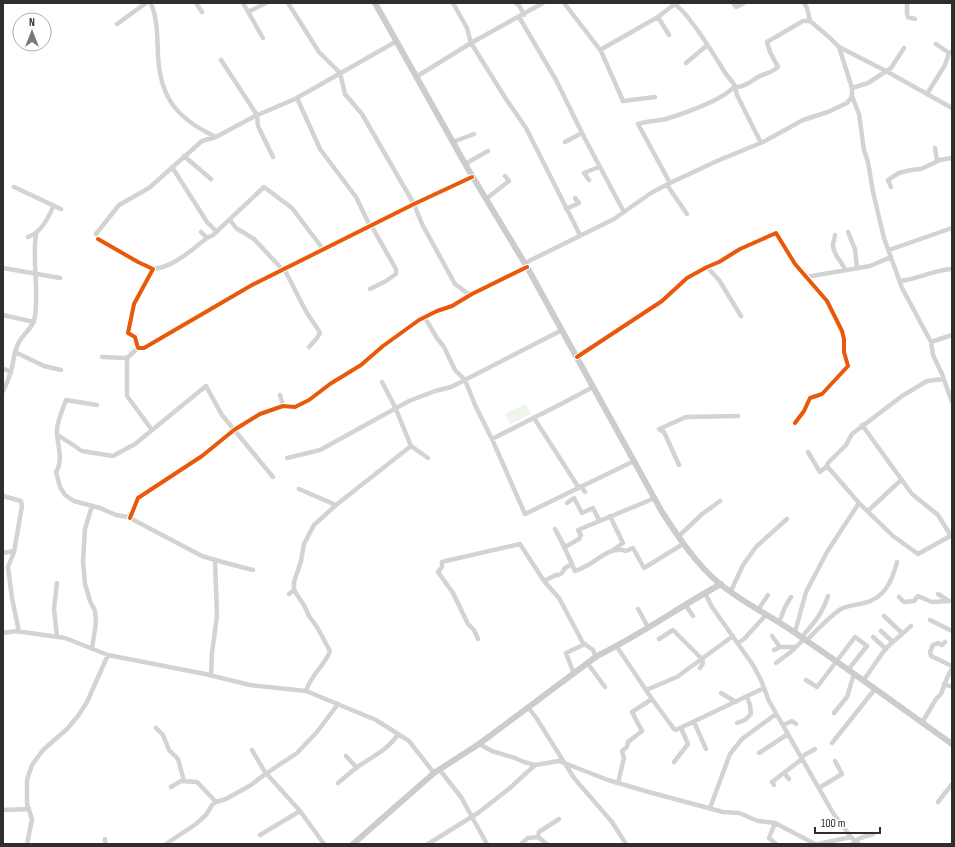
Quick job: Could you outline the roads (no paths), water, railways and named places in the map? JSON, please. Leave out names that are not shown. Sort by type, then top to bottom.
[{"type":"main road","points":[[375,3],[472,177],[526,265],[655,498],[683,544],[696,562],[721,584],[836,661],[952,744]]},
{"type":"main road","points":[[355,843],[436,771],[479,744],[597,656],[617,646],[685,604],[721,584]]},
{"type":"street","points":[[117,24],[146,3]]},
{"type":"street","points":[[151,3],[156,15],[158,57],[162,80],[170,102],[184,118],[199,129],[216,137]]},
{"type":"street","points":[[196,3],[202,12]]},
{"type":"street","points":[[244,3],[263,38]]},
{"type":"street","points":[[248,12],[266,3]]},
{"type":"street","points":[[288,3],[319,52],[340,73],[345,94],[362,114],[414,204],[422,224],[456,284],[472,294]]},
{"type":"street","points":[[453,3],[467,28],[471,43],[526,128],[580,235]]},
{"type":"street","points":[[516,3],[520,7],[521,16],[556,80],[599,167],[624,212]]},
{"type":"street","points":[[416,77],[471,43],[542,3]]},
{"type":"street","points":[[564,3],[600,50],[622,101],[655,97]]},
{"type":"street","points":[[733,3],[736,7],[744,3]]},
{"type":"street","points":[[804,3],[807,8],[810,21],[839,47],[886,71],[952,108]]},
{"type":"street","points":[[907,3],[908,17],[915,19]]},
{"type":"street","points":[[600,50],[658,17],[675,4],[681,9],[735,86],[737,95],[761,143]]},
{"type":"street","points":[[658,17],[669,35]]},
{"type":"street","points":[[735,86],[739,87],[778,67],[770,52],[767,42],[803,21],[810,21]]},
{"type":"street","points":[[323,249],[292,208],[264,188],[217,232],[163,268],[153,269],[138,262],[97,236],[119,205],[149,188],[202,141],[216,137],[257,115],[297,98],[397,40]]},
{"type":"street","points":[[927,94],[945,65],[951,52],[936,44]]},
{"type":"street","points":[[686,63],[708,46]]},
{"type":"street","points":[[839,47],[852,88],[852,96],[859,110],[864,150],[868,162],[873,192],[884,238],[902,288],[931,342],[933,355],[952,402]]},
{"type":"street","points":[[852,88],[868,83],[886,71],[895,63],[904,48]]},
{"type":"street","points":[[221,60],[257,115],[258,126],[273,157]]},
{"type":"street","points":[[687,214],[669,184],[638,124],[667,119],[702,106],[731,91],[735,86]]},
{"type":"street","points":[[130,518],[138,498],[202,456],[234,430],[260,414],[283,406],[295,407],[309,400],[330,384],[361,365],[400,334],[436,311],[452,306],[580,235],[614,219],[669,184],[717,161],[761,143],[803,120],[841,106],[847,103],[852,96]]},
{"type":"street","points":[[297,98],[320,149],[356,197],[396,269],[396,274],[386,281],[370,288]]},
{"type":"street","points":[[565,142],[582,133]]},
{"type":"street","points":[[453,142],[474,134]]},
{"type":"street","points":[[935,148],[937,161]]},
{"type":"street","points":[[465,164],[488,151]]},
{"type":"street","points":[[184,156],[212,179]]},
{"type":"street","points":[[891,188],[888,180],[892,176],[904,171],[921,169],[937,161],[952,158]]},
{"type":"street","points":[[172,167],[207,222],[217,232]]},
{"type":"street","points":[[588,180],[584,173],[599,167]]},
{"type":"street","points":[[486,199],[509,181],[505,176]]},
{"type":"street","points":[[102,356],[127,358],[138,348],[144,348],[252,285],[371,225],[472,177]]},
{"type":"street","points":[[14,187],[53,207],[61,209]]},
{"type":"street","points":[[566,209],[578,203],[575,198]]},
{"type":"street","points":[[3,391],[11,373],[15,352],[19,343],[34,322],[36,304],[36,274],[34,244],[36,234],[51,213],[53,207]]},
{"type":"street","points":[[230,220],[236,228],[254,239],[283,269],[295,286],[310,319],[316,325],[320,333],[309,347]]},
{"type":"street","points":[[889,250],[952,228]]},
{"type":"street","points":[[201,232],[207,238]]},
{"type":"street","points":[[577,357],[662,301],[687,278],[776,232],[795,264],[827,301],[844,339],[844,352],[848,366],[822,394],[810,398],[804,411],[795,423]]},
{"type":"street","points":[[848,232],[855,249],[857,268]]},
{"type":"street","points":[[28,237],[36,234]]},
{"type":"street","points":[[835,235],[833,245],[834,252],[843,264],[844,270]]},
{"type":"street","points":[[806,277],[870,266],[891,257]]},
{"type":"street","points":[[707,267],[720,280],[741,316]]},
{"type":"street","points":[[3,268],[60,278]]},
{"type":"street","points":[[138,348],[135,338],[128,333],[130,320],[134,304],[153,269]]},
{"type":"street","points":[[900,281],[913,280],[928,273],[952,269]]},
{"type":"street","points":[[3,315],[34,322]]},
{"type":"street","points":[[425,318],[444,347],[455,370],[465,380],[525,514],[634,461]]},
{"type":"street","points":[[287,458],[320,450],[395,407],[465,380],[562,330]]},
{"type":"street","points":[[931,342],[952,335]]},
{"type":"street","points":[[15,352],[44,366],[61,370]]},
{"type":"street","points":[[127,358],[127,396],[152,430]]},
{"type":"street","points":[[3,369],[11,373]]},
{"type":"street","points":[[808,452],[820,472],[846,445],[852,434],[862,425],[902,396],[927,381],[943,379]]},
{"type":"street","points":[[382,382],[395,407],[411,446],[428,458]]},
{"type":"street","points":[[58,435],[82,451],[113,456],[135,444],[206,386],[222,415],[273,477]]},
{"type":"street","points":[[492,439],[593,387]]},
{"type":"street","points":[[280,395],[283,406]]},
{"type":"street","points":[[96,405],[66,400],[57,430],[60,447],[59,466],[56,472],[60,487],[66,495],[74,501],[130,518],[202,556],[253,570]]},
{"type":"street","points":[[679,465],[664,432],[659,429],[686,417],[738,416]]},
{"type":"street","points":[[534,418],[580,487],[585,492]]},
{"type":"street","points":[[827,466],[859,503],[893,536],[918,554],[952,536],[938,516],[912,494],[862,425]]},
{"type":"street","points":[[306,691],[308,683],[315,672],[328,658],[330,651],[294,590],[294,582],[301,561],[304,544],[314,525],[336,505],[411,446]]},
{"type":"street","points":[[868,511],[901,480]]},
{"type":"street","points":[[299,489],[336,505]]},
{"type":"street","points":[[3,496],[21,501],[22,506],[14,551],[8,567],[12,598],[19,632]]},
{"type":"street","points":[[567,503],[574,498],[582,513],[593,508],[599,520]]},
{"type":"street","points":[[544,581],[559,575],[565,568],[572,564],[555,529],[565,547],[579,539],[581,535],[578,530],[655,498]]},
{"type":"street","points":[[678,536],[701,515],[720,501]]},
{"type":"street","points":[[794,632],[806,592],[827,552],[859,503]]},
{"type":"street","points":[[92,506],[85,529],[83,561],[85,584],[90,601],[95,611],[96,622],[92,649]]},
{"type":"street","points":[[566,551],[575,571],[589,565],[623,543],[610,516]]},
{"type":"street","points":[[731,591],[743,565],[756,547],[787,519]]},
{"type":"street","points":[[478,639],[474,630],[468,624],[453,593],[438,572],[442,567],[442,562],[520,544],[544,581],[560,598],[584,644],[593,650],[596,658]]},
{"type":"street","points":[[613,550],[621,549],[626,551],[633,548],[644,568],[683,544]]},
{"type":"street","points":[[3,553],[14,551]]},
{"type":"street","points":[[211,675],[216,616],[215,560]]},
{"type":"street","points":[[776,663],[841,609],[881,596],[894,575],[897,562]]},
{"type":"street","points":[[57,584],[54,609],[57,637]]},
{"type":"street","points":[[289,594],[294,590]]},
{"type":"street","points":[[705,593],[712,606],[754,665],[776,714],[834,813],[850,837],[856,843],[864,836],[873,834]]},
{"type":"street","points":[[938,594],[951,602]]},
{"type":"street","points":[[758,610],[768,595]]},
{"type":"street","points":[[804,639],[823,609],[828,596]]},
{"type":"street","points":[[899,597],[904,602],[914,601],[918,596],[932,602],[951,602]]},
{"type":"street","points":[[779,623],[785,607],[791,597]]},
{"type":"street","points":[[685,604],[693,616]]},
{"type":"street","points":[[638,609],[648,627]]},
{"type":"street","points":[[738,643],[744,639],[766,615]]},
{"type":"street","points":[[884,616],[902,633]]},
{"type":"street","points":[[930,620],[952,630]]},
{"type":"street","points":[[863,680],[886,649],[911,626]]},
{"type":"street","points":[[659,639],[673,630],[702,659],[703,663],[700,668]]},
{"type":"street","points":[[3,633],[19,632],[65,638],[108,655],[211,675],[250,685],[306,691],[376,720],[409,741],[461,797],[487,844]]},
{"type":"street","points":[[881,632],[893,642]]},
{"type":"street","points":[[646,690],[677,676],[733,636]]},
{"type":"street","points":[[772,636],[780,647]]},
{"type":"street","points":[[806,680],[816,687],[855,637],[867,646],[848,670]]},
{"type":"street","points":[[873,637],[886,649]]},
{"type":"street","points":[[922,723],[936,699],[941,694],[952,667],[931,656],[930,652],[933,645],[938,643],[942,645],[945,642]]},
{"type":"street","points":[[574,674],[566,653],[584,644]]},
{"type":"street","points":[[617,646],[674,729],[681,728],[764,688]]},
{"type":"street","points":[[774,650],[780,647],[795,647]]},
{"type":"street","points":[[27,844],[32,819],[27,804],[27,780],[32,765],[43,750],[67,730],[78,716],[87,702],[108,655]]},
{"type":"street","points":[[588,664],[605,687]]},
{"type":"street","points":[[834,713],[847,697],[854,674]]},
{"type":"street","points":[[944,684],[952,687]]},
{"type":"street","points":[[832,743],[875,689]]},
{"type":"street","points":[[721,693],[736,702]]},
{"type":"street","points":[[737,723],[745,720],[751,714],[750,705],[746,697]]},
{"type":"street","points":[[618,783],[624,758],[622,751],[627,747],[628,742],[642,731],[632,712],[652,699]]},
{"type":"street","points":[[166,844],[196,824],[206,815],[212,805],[216,802],[226,799],[251,785],[298,753],[317,732],[338,704]]},
{"type":"street","points":[[528,707],[577,783],[612,822],[626,844]]},
{"type":"street","points":[[710,808],[730,754],[742,739],[776,714]]},
{"type":"street","points":[[783,725],[792,721],[796,724]]},
{"type":"street","points":[[694,722],[706,749]]},
{"type":"street","points":[[156,728],[163,735],[169,750],[178,759],[184,781]]},
{"type":"street","points":[[674,762],[688,744],[681,728]]},
{"type":"street","points":[[338,783],[394,741],[398,734]]},
{"type":"street","points":[[759,753],[788,734]]},
{"type":"street","points":[[479,744],[492,751],[535,765],[559,761],[618,783],[723,812],[739,813],[758,821],[775,823],[817,844],[850,837]]},
{"type":"street","points":[[774,785],[772,782],[801,758],[815,749]]},
{"type":"street","points":[[252,750],[261,766],[300,811],[324,844]]},
{"type":"street","points":[[346,756],[357,768]]},
{"type":"street","points":[[819,788],[842,774],[835,761]]},
{"type":"street","points":[[428,844],[472,817],[510,788],[535,765]]},
{"type":"street","points":[[784,773],[789,779]]},
{"type":"street","points":[[171,787],[184,781],[197,782],[216,802]]},
{"type":"street","points":[[938,802],[952,784]]},
{"type":"street","points":[[3,810],[29,809]]},
{"type":"street","points":[[260,835],[300,811]]},
{"type":"street","points":[[538,837],[539,832],[559,819]]},
{"type":"street","points":[[775,823],[769,838],[776,844]]},
{"type":"street","points":[[521,844],[528,838],[538,837],[547,844]]}]
